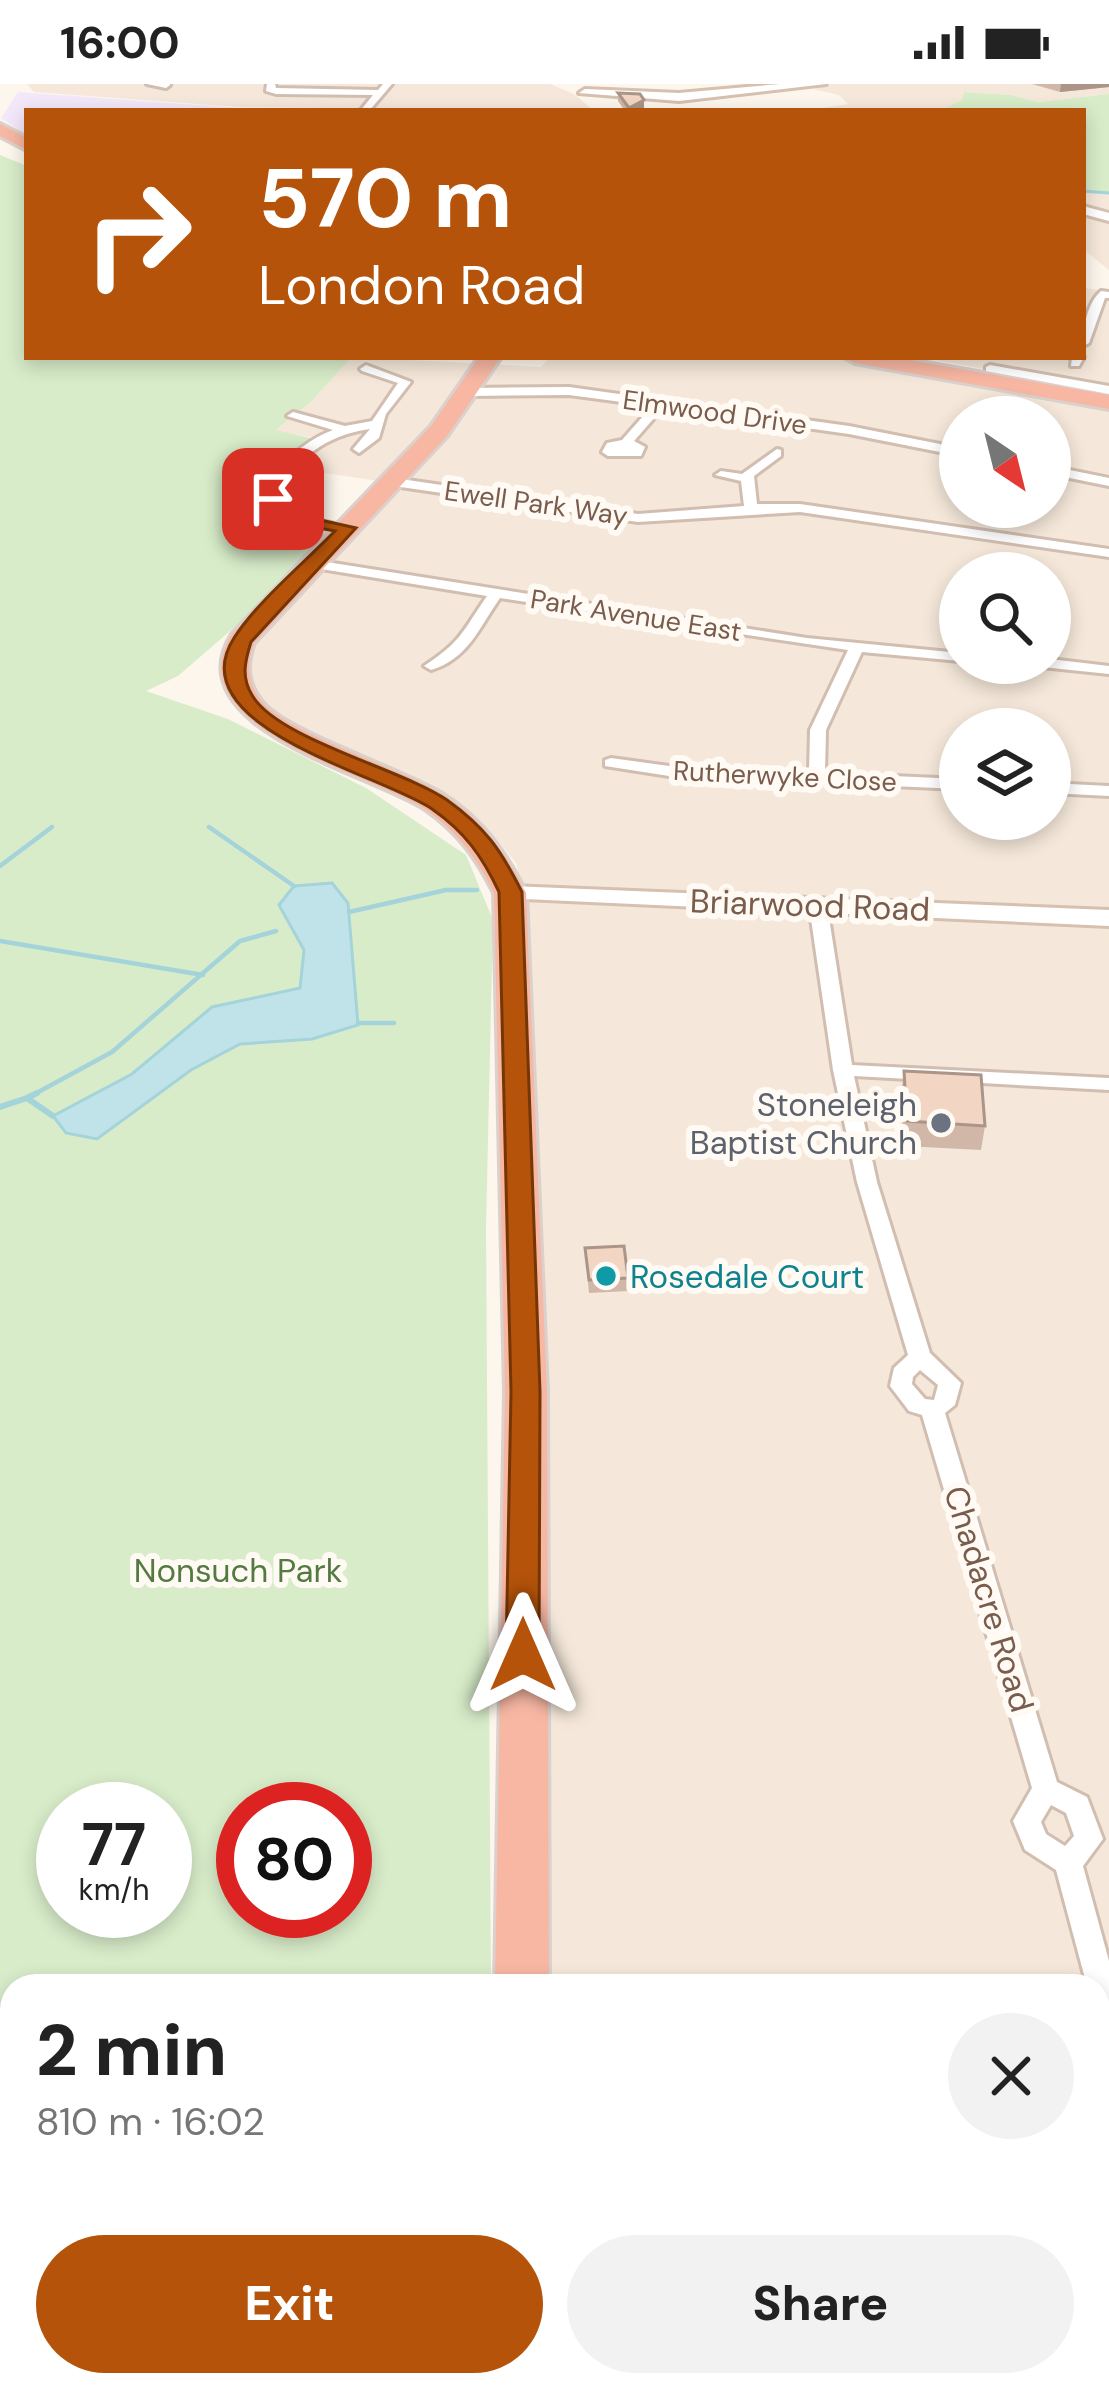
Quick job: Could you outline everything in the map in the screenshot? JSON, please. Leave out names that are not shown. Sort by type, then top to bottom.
[{"type":"highway","points":[[0,129],[24,148]]},
{"type":"highway","points":[[488,360],[469,392],[394,482],[242,640],[233,666],[240,694],[256,714],[281,730],[398,782],[452,814],[487,844],[510,892],[526,1392],[522,1974]]},
{"type":"highway","points":[[875,360],[1109,396]]},
{"type":"highway","points":[[912,360],[1109,396]]},
{"type":"street","points":[[151,84],[167,86]]},
{"type":"street","points":[[271,84],[269,89],[276,91],[386,88]]},
{"type":"street","points":[[566,84],[602,108]]},
{"type":"street","points":[[585,93],[679,97],[815,86]]},
{"type":"street","points":[[679,97],[712,108]]},
{"type":"street","points":[[1086,336],[1105,295]]},
{"type":"street","points":[[358,449],[375,435],[380,414],[405,382],[366,369]]},
{"type":"street","points":[[990,369],[1109,396]]},
{"type":"street","name":"Elmwood Drive","points":[[469,392],[569,392],[849,430],[939,448]]},
{"type":"street","points":[[626,443],[660,404]]},
{"type":"street","points":[[293,416],[340,428]]},
{"type":"street","points":[[347,528],[288,518],[273,499],[282,474],[324,434],[378,424]]},
{"type":"street","points":[[751,507],[746,478],[754,466],[777,454]]},
{"type":"street","points":[[1071,474],[1109,482]]},
{"type":"street","points":[[721,475],[746,478]]},
{"type":"street","name":"Ewell Park Way","points":[[394,482],[678,520],[822,512]]},
{"type":"street","name":"Ewell Park Way","points":[[678,520],[751,507],[822,512],[1109,553]]},
{"type":"street","name":"Park Avenue East","points":[[314,564],[856,648],[939,654]]},
{"type":"street","points":[[431,666],[444,662],[468,637],[496,593]]},
{"type":"street","points":[[818,778],[815,737],[856,648]]},
{"type":"street","points":[[1071,666],[1109,670]]},
{"type":"street","name":"Rutherwyke Close","points":[[611,763],[669,771],[939,783]]},
{"type":"street","points":[[1071,789],[1109,791]]},
{"type":"street","name":"Briarwood Road","points":[[510,892],[1109,918]]},
{"type":"street","name":"Chadacre Road","points":[[818,904],[843,1070],[867,1182],[920,1357],[950,1383],[944,1405],[932,1409],[917,1405],[902,1386],[902,1374],[920,1357]]},
{"type":"street","points":[[843,1070],[1109,1084]]},
{"type":"street","name":"Chadacre Road","points":[[932,1409],[1046,1789],[1077,1805],[1089,1839],[1068,1864]]},
{"type":"street","name":"Chadacre Road","points":[[1046,1789],[1027,1820],[1035,1842],[1068,1864],[1098,1974]]},
{"type":"shaded area","points":[[27,84],[550,84],[574,94],[590,108],[239,107],[34,92]]},
{"type":"shaded area","points":[[833,84],[1109,84],[1109,94],[1038,102],[964,92],[962,100],[945,108],[823,108],[848,104],[839,95],[813,89]]},
{"type":"shaded area","points":[[18,92],[239,108],[24,108],[24,134],[1,118]]},
{"type":"shaded area","points":[[1086,191],[1109,192],[1109,270],[1086,251]]},
{"type":"shaded area","points":[[1086,288],[1109,291],[1109,392],[934,360],[1086,360]]},
{"type":"shaded area","points":[[349,360],[541,367],[547,360],[902,360],[1109,402],[1109,1974],[539,1974],[525,900],[516,863],[493,835],[459,807],[291,725],[256,699],[247,683],[253,639],[398,484],[298,469],[324,439],[275,431],[312,401]]},
{"type":"green space","points":[[964,92],[1038,102],[1109,94],[1109,194],[1086,193],[1086,108],[945,108],[962,100]]},
{"type":"green space","name":"Nonsuch Park","points":[[0,155],[24,165],[24,360],[349,360],[312,401],[276,430],[311,438],[268,481],[267,502],[286,522],[320,528],[327,535],[268,598],[178,676],[146,691],[228,719],[366,788],[466,855],[493,920],[486,1228],[491,1974],[0,1974]]},
{"type":"water","points":[[332,883],[348,903],[358,1025],[312,1039],[240,1044],[191,1070],[97,1139],[66,1133],[53,1116],[132,1074],[212,1007],[300,988],[304,950],[279,905],[294,886]]},
{"type":"building","points":[[618,93],[640,94],[644,100],[629,108]]},
{"type":"building","points":[[904,1071],[981,1075],[985,1126],[907,1121]]},
{"type":"building","points":[[624,1246],[628,1278],[589,1280],[585,1248]]},
{"type":"waterway","points":[[1086,191],[1109,193]]},
{"type":"waterway","points":[[0,866],[52,827]]},
{"type":"waterway","points":[[209,827],[294,886]]},
{"type":"waterway","points":[[349,912],[446,890],[477,890]]},
{"type":"waterway","points":[[201,975],[240,941],[276,931]]},
{"type":"waterway","points":[[0,941],[201,975]]},
{"type":"waterway","points":[[31,1096],[112,1052],[201,975]]},
{"type":"waterway","points":[[358,1023],[394,1023]]},
{"type":"waterway","points":[[31,1096],[37,1093]]},
{"type":"waterway","points":[[27,1098],[31,1096]]},
{"type":"waterway","points":[[0,1107],[27,1098]]},
{"type":"waterway","points":[[27,1098],[53,1116]]},
{"type":"place","name":"Stoneleigh Baptist Church","points":[[941,1123]]},
{"type":"place","name":"Rosedale Court","points":[[606,1276]]},
{"type":"route","points":[[273,499],[288,518],[347,528],[242,640],[233,666],[240,694],[256,714],[281,730],[437,802],[487,844],[510,892],[526,1392],[523,1655]]}]
